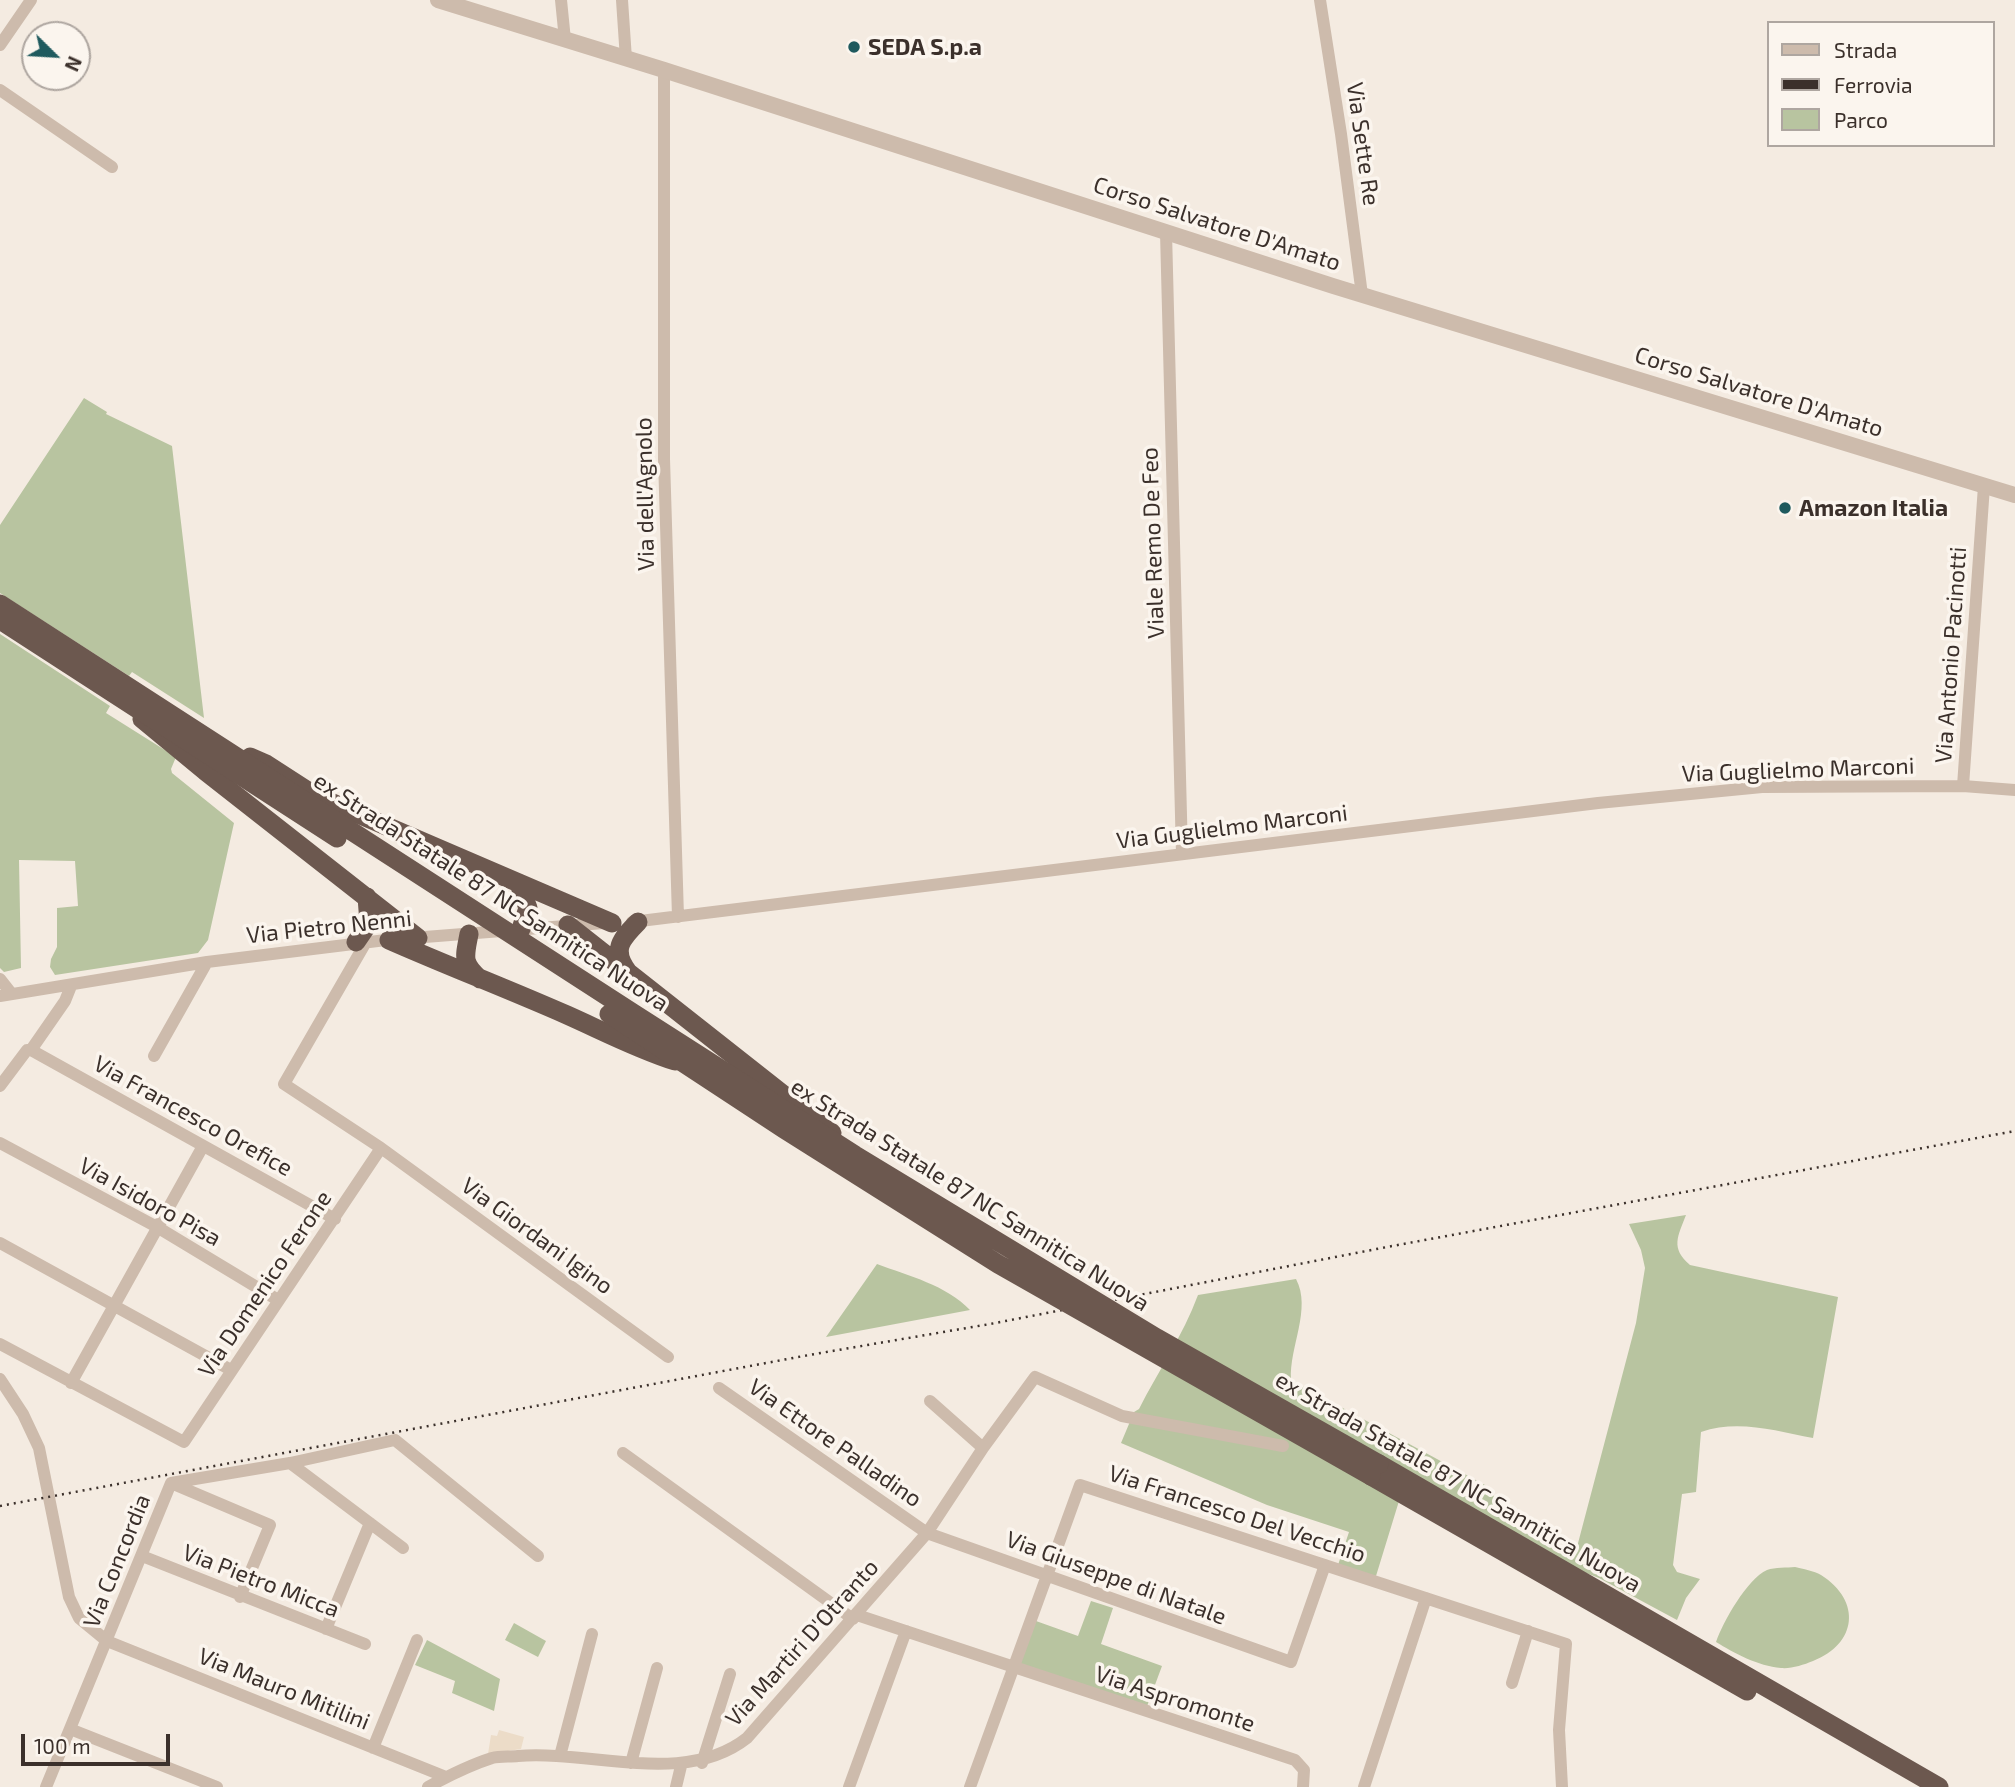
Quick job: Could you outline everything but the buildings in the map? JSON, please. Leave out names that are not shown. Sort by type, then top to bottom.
[{"type":"highway","name":"ex Strada Statale 87 NC Sannitica Nuova","points":[[0,604],[862,1159],[1375,1470],[1913,1787]]},
{"type":"highway","name":"ex Strada Statale 87 NC Sannitica Nuova","points":[[0,620],[117,698],[998,1264],[1375,1470],[1939,1787]]},
{"type":"highway","points":[[117,698],[205,771],[418,938]]},
{"type":"highway","points":[[204,737],[266,764],[314,795],[612,923]]},
{"type":"highway","points":[[519,884],[528,908],[521,929]]},
{"type":"highway","points":[[361,942],[369,923],[367,897]]},
{"type":"highway","points":[[631,975],[621,962],[619,952],[625,934],[638,922]]},
{"type":"highway","points":[[568,925],[814,1118],[862,1159]]},
{"type":"highway","points":[[463,934],[464,958],[470,970],[485,982]]},
{"type":"highway","points":[[389,940],[644,1051],[686,1065]]},
{"type":"street","points":[[0,45],[31,0]]},
{"type":"street","name":"Corso Salvatore D'Amato","points":[[438,0],[455,3],[1362,295],[2015,495]]},
{"type":"street","points":[[561,0],[565,40]]},
{"type":"street","points":[[622,0],[625,59]]},
{"type":"street","name":"Via Sette Re","points":[[1320,0],[1362,295]]},
{"type":"street","name":"Via dell'Agnolo","points":[[664,70],[664,459],[678,918]]},
{"type":"street","points":[[0,90],[112,167]]},
{"type":"street","name":"Viale Remo De Feo","points":[[1166,232],[1182,854]]},
{"type":"street","name":"Via Antonio Pacinotti","points":[[1963,786],[1984,486]]},
{"type":"street","name":"Via Guglielmo Marconi","points":[[463,934],[678,918],[1598,803],[1762,787],[1963,786],[2015,790]]},
{"type":"street","name":"Via Pietro Nenni","points":[[6,995],[207,962],[361,942],[463,934]]},
{"type":"street","name":"Via Giordani Igino","points":[[361,942],[285,1084],[381,1148],[668,1357]]},
{"type":"street","points":[[154,1056],[207,962]]},
{"type":"street","points":[[0,979],[6,995]]},
{"type":"street","points":[[0,1086],[26,1051],[31,1050],[65,1001],[71,986]]},
{"type":"street","name":"Via Francesco Orefice","points":[[31,1050],[335,1219]]},
{"type":"street","name":"Via Isidoro Pisa","points":[[0,1143],[157,1227],[278,1300]]},
{"type":"street","points":[[0,1344],[71,1383],[203,1146]]},
{"type":"street","name":"Via Domenico Ferone","points":[[71,1383],[184,1442],[381,1148]]},
{"type":"street","points":[[0,1243],[231,1370]]},
{"type":"street","name":"Via Martiri D'Otranto","points":[[428,1787],[493,1758],[560,1756],[681,1766],[702,1763],[733,1750],[747,1738],[927,1533],[983,1448],[1035,1377],[1122,1416],[1283,1446]]},
{"type":"street","name":"Via Mauro Mitilini","points":[[0,1379],[23,1414],[39,1448],[69,1597],[79,1618],[107,1641],[446,1777]]},
{"type":"street","name":"Via Ettore Palladino","points":[[719,1388],[927,1533]]},
{"type":"street","points":[[930,1401],[983,1448]]},
{"type":"street","name":"Via Concordia","points":[[46,1787],[171,1483],[290,1463],[395,1440],[538,1556]]},
{"type":"street","points":[[623,1453],[855,1617],[906,1631],[1013,1668]]},
{"type":"street","points":[[290,1463],[403,1548]]},
{"type":"street","points":[[171,1483],[270,1525],[240,1597]]},
{"type":"street","name":"Via Francesco Del Vecchio","points":[[970,1787],[1080,1485],[1566,1644],[1559,1730],[1562,1787]]},
{"type":"street","points":[[326,1629],[370,1523]]},
{"type":"street","name":"Via Giuseppe di Natale","points":[[927,1533],[1291,1662],[1325,1565]]},
{"type":"street","name":"Via Pietro Micca","points":[[142,1556],[240,1597],[365,1644]]},
{"type":"street","points":[[1364,1787],[1426,1598]]},
{"type":"street","points":[[849,1787],[906,1631]]},
{"type":"street","points":[[1513,1684],[1528,1631]]},
{"type":"street","points":[[560,1756],[592,1633]]},
{"type":"street","points":[[373,1748],[417,1640]]},
{"type":"street","points":[[631,1763],[657,1668]]},
{"type":"street","name":"Via Aspromonte","points":[[1013,1668],[1296,1760],[1304,1770],[1303,1787]]},
{"type":"street","points":[[702,1763],[730,1674]]},
{"type":"street","points":[[70,1729],[217,1787]]},
{"type":"street","points":[[676,1787],[681,1766]]},
{"type":"green space","points":[[84,398],[107,412],[106,414],[172,446],[204,718],[132,672],[129,676],[0,593],[0,525]]},
{"type":"green space","points":[[0,634],[110,706],[106,713],[176,757],[172,773],[234,823],[208,940],[198,953],[55,975],[50,967],[57,947],[57,908],[78,906],[75,861],[19,860],[21,968],[4,972],[0,968]]},
{"type":"green space","points":[[1686,1215],[1678,1236],[1678,1247],[1690,1265],[1838,1297],[1813,1438],[1743,1426],[1701,1432],[1696,1492],[1682,1494],[1673,1565],[1677,1572],[1700,1579],[1686,1598],[1677,1620],[1599,1578],[1399,1501],[1376,1576],[1338,1565],[1349,1532],[1267,1505],[1121,1443],[1134,1412],[1139,1409],[1178,1339],[1198,1295],[1296,1279],[1302,1303],[1291,1380],[1485,1485],[1508,1514],[1570,1553],[1577,1547],[1636,1323],[1645,1268],[1641,1250],[1629,1224]]},
{"type":"green space","points":[[877,1264],[938,1288],[970,1310],[826,1337]]},
{"type":"green space","points":[[1795,1567],[1821,1575],[1834,1585],[1843,1597],[1849,1621],[1839,1644],[1813,1661],[1785,1668],[1755,1662],[1716,1642],[1744,1591],[1759,1575],[1767,1570]]},
{"type":"green space","points":[[1091,1601],[1113,1608],[1101,1644],[1162,1666],[1146,1709],[1020,1665],[1036,1621],[1078,1636]]},
{"type":"green space","points":[[514,1623],[546,1641],[538,1657],[505,1640]]},
{"type":"green space","points":[[427,1640],[500,1679],[494,1711],[452,1693],[455,1681],[415,1665]]},
{"type":"shaded area","points":[[499,1730],[524,1737],[521,1749],[488,1754],[491,1735],[497,1736]]},
{"type":"railway","points":[[0,1506],[809,1355],[990,1324],[1387,1247],[2015,1131]]},
{"type":"place","name":"SEDA S.p.a","points":[[854,47]]},
{"type":"place","name":"Amazon Italia","points":[[1785,508]]}]
